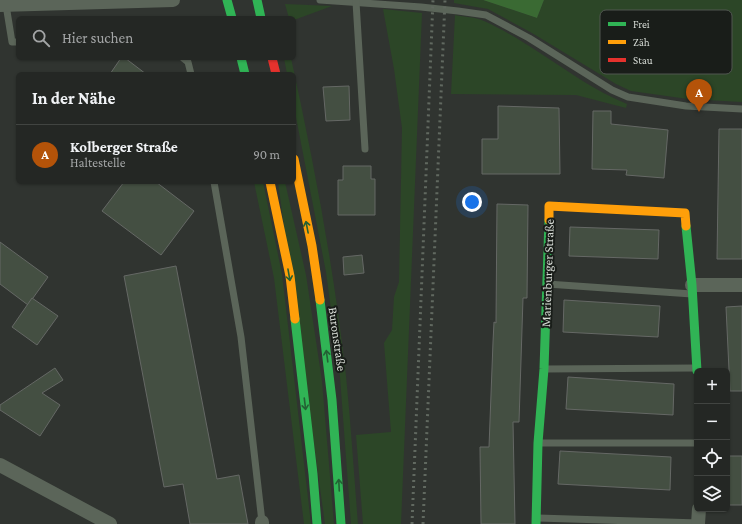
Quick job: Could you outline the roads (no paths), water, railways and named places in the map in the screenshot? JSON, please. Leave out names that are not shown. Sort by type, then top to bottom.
[{"type":"street","points":[[3,5],[173,0]]},
{"type":"street","points":[[227,0],[231,16]]},
{"type":"street","points":[[257,0],[261,16]]},
{"type":"street","points":[[242,60],[244,72]]},
{"type":"street","points":[[272,60],[276,72]]},
{"type":"street","name":"Buronstraße","points":[[296,169],[316,274],[330,379],[341,524]]},
{"type":"street","points":[[270,184],[290,276],[313,474],[317,524]]},
{"type":"street","name":"Marienburger Straße","points":[[536,521],[538,443],[544,369],[549,206],[684,213],[692,290],[697,368]]},
{"type":"street","points":[[692,290],[742,285]]},
{"type":"street","points":[[0,465],[110,524]]},
{"type":"lane","points":[[320,0],[458,11],[486,15],[529,38],[612,90],[628,98],[686,106],[742,109]]},
{"type":"lane","points":[[356,2],[365,149]]},
{"type":"lane","points":[[3,5],[12,42],[16,42]]},
{"type":"lane","points":[[186,60],[188,62],[190,72]]},
{"type":"lane","points":[[214,184],[241,337],[262,523]]},
{"type":"lane","points":[[547,284],[692,290]]},
{"type":"lane","points":[[544,369],[694,369]]},
{"type":"lane","points":[[538,443],[694,443]]},
{"type":"lane","points":[[536,521],[699,519]]},
{"type":"railway","points":[[412,524],[433,0]]},
{"type":"railway","points":[[423,524],[445,0]]},
{"type":"place","name":"Kolberger Straße","points":[[699,112]]}]
